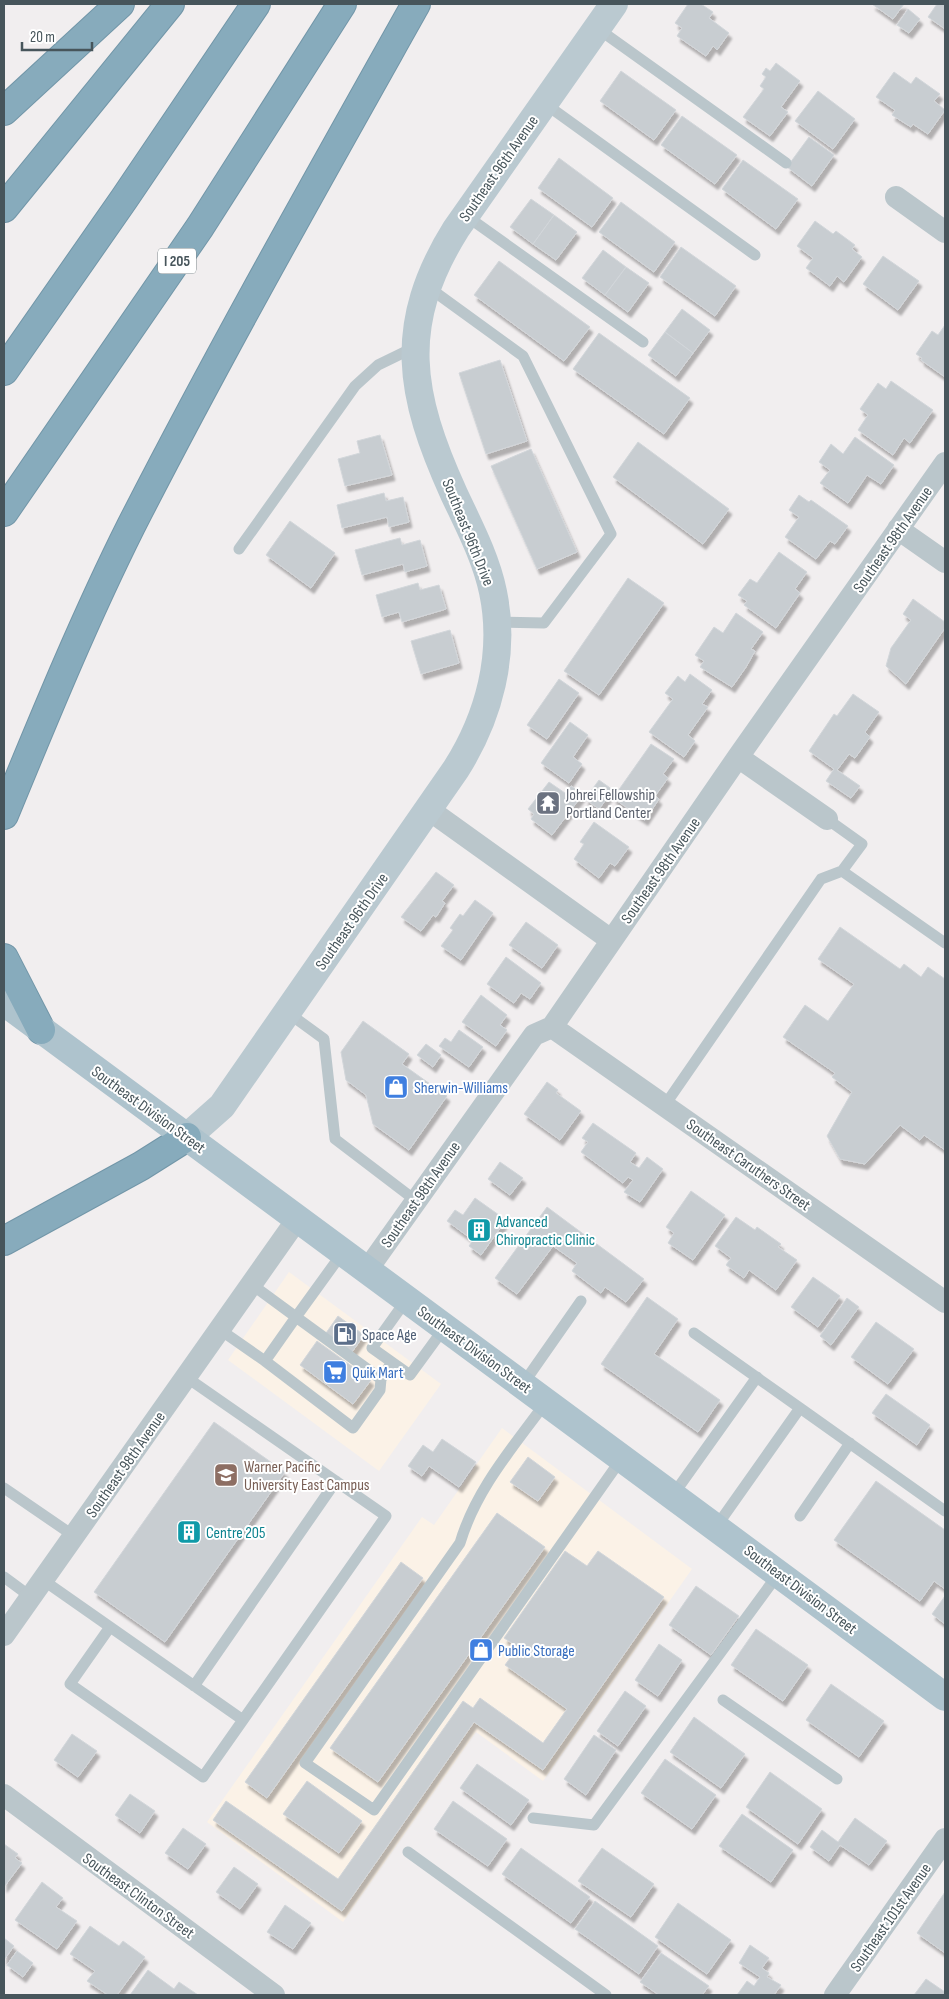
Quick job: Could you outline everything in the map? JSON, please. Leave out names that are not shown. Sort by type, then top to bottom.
[{"type":"highway","points":[[4,111],[120,4]]},
{"type":"highway","points":[[4,208],[170,4]]},
{"type":"highway","points":[[4,371],[119,207],[256,4]]},
{"type":"highway","name":"I 205","points":[[4,512],[200,227],[342,4]]},
{"type":"highway","points":[[4,815],[57,687],[130,528],[293,223],[416,4]]},
{"type":"highway","points":[[4,958],[41,1030]]},
{"type":"highway","points":[[4,1241],[141,1166],[187,1137]]},
{"type":"main road","name":"Southeast Division Street","points":[[4,1002],[945,1697]]},
{"type":"street","name":"Southeast 96th Avenue","points":[[415,347],[418,320],[427,286],[440,255],[465,215],[614,4]]},
{"type":"street","points":[[896,197],[945,232]]},
{"type":"street","name":"Southeast 96th Drive","points":[[187,1137],[222,1106],[467,752],[480,722],[494,669],[496,622],[493,593],[486,566],[442,466],[422,411],[416,381],[415,347]]},
{"type":"street","name":"Southeast 98th Avenue","points":[[367,1270],[534,1035],[552,1026],[945,463]]},
{"type":"street","points":[[898,529],[945,562]]},
{"type":"street","points":[[738,757],[827,819]]},
{"type":"street","points":[[428,809],[612,940]]},
{"type":"street","name":"Southeast Caruthers Street","points":[[552,1026],[945,1302]]},
{"type":"street","name":"Southeast 98th Avenue","points":[[4,1635],[298,1218]]},
{"type":"street","name":"Southeast Clinton Street","points":[[4,1795],[274,1995]]},
{"type":"street","name":"Southeast 101st Avenue","points":[[835,1995],[945,1839]]},
{"type":"lane","points":[[597,28],[786,163]]},
{"type":"lane","points":[[544,103],[756,256]]},
{"type":"lane","points":[[465,215],[643,342]]},
{"type":"lane","points":[[427,286],[523,356],[611,534],[544,623],[496,622]]},
{"type":"lane","points":[[239,549],[355,386],[378,365],[415,347]]},
{"type":"lane","points":[[665,1105],[821,879],[842,871],[862,844],[827,819]]},
{"type":"lane","points":[[842,871],[945,944]]},
{"type":"lane","points":[[288,1012],[324,1039],[335,1139],[415,1200]]},
{"type":"lane","points":[[265,1361],[343,1252]]},
{"type":"lane","points":[[251,1284],[381,1379]]},
{"type":"lane","points":[[407,1299],[372,1348],[410,1375],[445,1326]]},
{"type":"lane","points":[[523,1384],[581,1301]]},
{"type":"lane","points":[[220,1329],[353,1428],[380,1390],[381,1379],[392,1362]]},
{"type":"lane","points":[[694,1333],[945,1511]]},
{"type":"lane","points":[[110,1627],[70,1684],[203,1777],[386,1516],[186,1376]]},
{"type":"lane","points":[[673,1495],[757,1377]]},
{"type":"lane","points":[[546,1402],[479,1495],[467,1517],[460,1543],[305,1763],[374,1810],[622,1458]]},
{"type":"lane","points":[[716,1527],[800,1408]]},
{"type":"lane","points":[[800,1516],[850,1443]]},
{"type":"lane","points":[[194,1686],[336,1482]]},
{"type":"lane","points":[[4,1488],[74,1536]]},
{"type":"lane","points":[[533,1818],[594,1825],[779,1573]]},
{"type":"lane","points":[[4,1577],[37,1588],[110,1627],[243,1720]]},
{"type":"lane","points":[[723,1700],[837,1779]]},
{"type":"lane","points":[[408,1852],[606,1995]]},
{"type":"shaded area","points":[[289,1272],[441,1384],[379,1471],[228,1360]]},
{"type":"shaded area","name":"Public Storage","points":[[502,1428],[692,1569],[543,1781],[476,1732],[343,1922],[207,1822],[422,1517],[434,1525]]},
{"type":"building","points":[[688,4],[701,4],[713,12],[709,18],[729,33],[717,50],[713,46],[706,56],[677,36],[682,28],[675,23]]},
{"type":"building","points":[[872,4],[904,4],[893,19]]},
{"type":"building","points":[[937,4],[945,4],[945,29],[928,17]]},
{"type":"building","points":[[908,9],[920,19],[909,33],[897,25]]},
{"type":"building","points":[[776,63],[800,81],[781,107],[788,112],[770,136],[743,117],[764,89],[760,86],[766,77],[762,74],[766,68],[770,71]]},
{"type":"building","points":[[621,71],[676,110],[654,140],[600,101]]},
{"type":"building","points":[[894,72],[911,84],[916,77],[940,94],[934,101],[945,110],[928,134],[913,124],[911,127],[892,115],[895,110],[876,97]]},
{"type":"building","points":[[818,91],[855,119],[833,149],[795,121]]},
{"type":"building","points":[[682,116],[737,155],[715,184],[661,145]]},
{"type":"building","points":[[809,137],[834,155],[812,186],[787,167]]},
{"type":"building","points":[[559,158],[613,198],[592,227],[538,188]]},
{"type":"building","points":[[743,160],[798,199],[776,229],[722,189]]},
{"type":"building","points":[[531,199],[554,215],[533,244],[510,227]]},
{"type":"building","points":[[621,202],[675,242],[654,272],[599,232]]},
{"type":"building","points":[[554,215],[577,232],[556,260],[533,244]]},
{"type":"building","points":[[815,221],[833,234],[836,231],[855,245],[852,249],[862,257],[844,282],[837,276],[830,286],[806,268],[813,258],[797,246]]},
{"type":"building","points":[[681,247],[736,286],[715,316],[660,277]]},
{"type":"building","points":[[603,250],[626,267],[605,295],[582,278]]},
{"type":"building","points":[[883,256],[919,281],[898,310],[863,284]]},
{"type":"building","points":[[499,261],[590,327],[564,361],[474,295]]},
{"type":"building","points":[[626,267],[649,283],[628,312],[605,295]]},
{"type":"building","points":[[682,309],[710,330],[693,353],[665,332]]},
{"type":"building","points":[[945,325],[945,377],[921,360],[922,358],[916,354],[932,331],[938,335]]},
{"type":"building","points":[[665,332],[693,353],[676,376],[648,355]]},
{"type":"building","points":[[599,333],[690,398],[664,434],[573,369]]},
{"type":"building","points":[[500,360],[527,441],[486,454],[459,373]]},
{"type":"building","points":[[891,381],[933,410],[910,443],[904,438],[893,455],[858,430],[868,415],[860,409],[878,383],[886,389]]},
{"type":"building","points":[[380,435],[392,475],[345,486],[338,459],[360,453],[357,441]]},
{"type":"building","points":[[855,437],[894,465],[881,484],[867,475],[848,503],[820,483],[830,470],[819,462],[831,444],[843,454]]},
{"type":"building","points":[[638,442],[729,509],[703,544],[613,477]]},
{"type":"building","points":[[531,449],[577,552],[537,569],[491,466]]},
{"type":"building","points":[[384,493],[386,501],[403,497],[409,522],[389,527],[387,517],[342,528],[337,505]]},
{"type":"building","points":[[799,495],[809,502],[811,500],[848,526],[835,544],[830,541],[816,559],[785,537],[799,517],[789,510]]},
{"type":"building","points":[[290,521],[335,553],[311,588],[266,555]]},
{"type":"building","points":[[400,538],[402,545],[420,540],[427,566],[405,572],[403,564],[362,575],[355,550]]},
{"type":"building","points":[[779,552],[807,572],[795,589],[800,593],[776,628],[744,605],[747,601],[738,595],[750,579],[757,583]]},
{"type":"building","points":[[628,578],[664,603],[599,695],[564,671]]},
{"type":"building","points":[[418,583],[420,590],[439,585],[446,609],[402,622],[399,612],[382,617],[376,595]]},
{"type":"building","points":[[913,599],[945,622],[945,628],[906,684],[886,666],[891,648],[911,620],[903,614]]},
{"type":"building","points":[[736,613],[763,632],[751,649],[755,651],[746,667],[732,687],[700,667],[704,661],[695,655],[714,627],[723,633]]},
{"type":"building","points":[[450,630],[459,663],[421,674],[411,641]]},
{"type":"building","points":[[690,674],[712,690],[702,704],[708,707],[688,735],[695,741],[684,757],[649,732],[673,699],[665,693],[678,676],[685,682]]},
{"type":"building","points":[[559,679],[579,693],[547,739],[527,725]]},
{"type":"building","points":[[853,694],[879,712],[865,732],[870,737],[855,758],[849,754],[837,770],[860,786],[851,798],[826,781],[834,769],[809,751],[834,714],[837,716]]},
{"type":"building","points":[[570,722],[588,735],[573,757],[582,764],[569,783],[541,763]]},
{"type":"building","points":[[651,744],[674,759],[663,774],[668,778],[655,796],[659,799],[645,820],[613,798]]},
{"type":"building","points":[[599,780],[613,790],[599,809],[585,799]]},
{"type":"building","points":[[549,782],[565,793],[571,786],[583,794],[552,835],[531,819],[534,814],[528,809]]},
{"type":"building","points":[[594,822],[629,847],[615,866],[610,863],[599,878],[574,859],[584,844],[580,842]]},
{"type":"building","points":[[436,872],[454,885],[442,901],[445,903],[436,917],[433,915],[421,931],[401,917]]},
{"type":"building","points":[[475,900],[493,913],[461,960],[441,946],[453,930],[450,928],[460,914],[463,916]]},
{"type":"building","points":[[526,922],[558,945],[542,968],[509,945]]},
{"type":"building","points":[[840,927],[900,969],[904,964],[921,977],[928,967],[945,979],[945,1150],[924,1135],[920,1140],[900,1125],[865,1164],[840,1159],[827,1136],[852,1092],[832,1077],[835,1073],[783,1037],[805,1005],[828,1021],[854,984],[818,959]]},
{"type":"building","points":[[506,957],[541,983],[530,999],[521,993],[514,1003],[487,984]]},
{"type":"building","points":[[481,995],[507,1015],[500,1025],[507,1030],[496,1046],[462,1022]]},
{"type":"building","name":"Sherwin-Williams","points":[[363,1021],[409,1054],[402,1064],[447,1096],[409,1150],[373,1124],[366,1095],[346,1080],[341,1052]]},
{"type":"building","points":[[459,1030],[483,1047],[469,1067],[439,1046],[445,1038],[451,1042]]},
{"type":"building","points":[[426,1044],[441,1055],[433,1067],[417,1055]]},
{"type":"building","points":[[547,1082],[558,1090],[556,1093],[581,1111],[560,1140],[524,1114]]},
{"type":"building","points":[[593,1123],[636,1153],[630,1162],[639,1168],[647,1157],[663,1169],[640,1202],[624,1192],[633,1180],[628,1177],[623,1183],[581,1152],[588,1142],[582,1138]]},
{"type":"building","points":[[500,1162],[523,1178],[510,1195],[488,1179]]},
{"type":"building","points":[[691,1191],[725,1215],[693,1260],[668,1243],[674,1233],[666,1227]]},
{"type":"building","name":"Advanced Chiropractic Clinic","points":[[475,1198],[506,1220],[481,1255],[469,1246],[473,1240],[447,1221],[455,1210],[463,1215]]},
{"type":"building","points":[[547,1207],[644,1279],[626,1302],[605,1287],[601,1293],[572,1271],[577,1263],[553,1246],[517,1294],[495,1278]]},
{"type":"building","points":[[736,1217],[755,1230],[757,1227],[781,1244],[778,1247],[797,1260],[776,1290],[749,1270],[744,1278],[726,1265],[731,1258],[715,1246]]},
{"type":"building","points":[[813,1277],[840,1296],[818,1327],[791,1307]]},
{"type":"building","points":[[647,1297],[678,1319],[654,1354],[720,1400],[698,1432],[601,1364]]},
{"type":"building","points":[[847,1298],[859,1307],[831,1345],[820,1336]]},
{"type":"building","name":"Space Age","points":[[338,1316],[364,1335],[352,1352],[326,1333]]},
{"type":"building","points":[[876,1322],[914,1349],[888,1384],[851,1357]]},
{"type":"building","name":"Quik Mart","points":[[317,1341],[371,1380],[353,1404],[300,1365]]},
{"type":"building","points":[[886,1394],[930,1425],[917,1445],[872,1413]]},
{"type":"building","name":"Centre 205","points":[[214,1422],[285,1472],[165,1642],[94,1592]]},
{"type":"building","points":[[442,1439],[476,1462],[459,1487],[429,1466],[422,1476],[408,1466],[423,1445],[433,1452]]},
{"type":"building","points":[[528,1457],[555,1477],[538,1501],[510,1482]]},
{"type":"building","points":[[876,1481],[945,1530],[945,1589],[934,1581],[920,1601],[834,1540]]},
{"type":"building","points":[[497,1513],[545,1547],[378,1782],[330,1748]]},
{"type":"building","points":[[565,1551],[587,1566],[598,1551],[664,1597],[543,1770],[474,1722],[342,1911],[213,1820],[226,1801],[338,1879],[463,1701],[473,1708],[480,1698],[543,1743],[567,1709],[505,1665],[518,1647],[504,1638]]},
{"type":"building","points":[[401,1562],[423,1578],[267,1798],[245,1782]]},
{"type":"building","points":[[696,1586],[739,1616],[711,1655],[669,1625]]},
{"type":"building","points":[[945,1596],[945,1624],[932,1614]]},
{"type":"building","points":[[756,1629],[808,1665],[783,1701],[731,1665]]},
{"type":"building","points":[[659,1644],[682,1660],[658,1696],[635,1680]]},
{"type":"building","points":[[831,1684],[884,1721],[859,1757],[806,1720]]},
{"type":"building","points":[[625,1691],[646,1706],[618,1746],[597,1731]]},
{"type":"building","points":[[694,1717],[745,1754],[721,1788],[670,1752]]},
{"type":"building","points":[[72,1734],[97,1751],[78,1777],[54,1760]]},
{"type":"building","points":[[594,1735],[616,1750],[586,1795],[564,1779]]},
{"type":"building","points":[[665,1759],[716,1795],[692,1829],[641,1793]]},
{"type":"building","points":[[477,1764],[529,1800],[511,1825],[460,1788]]},
{"type":"building","points":[[770,1772],[822,1809],[798,1844],[746,1807]]},
{"type":"building","points":[[307,1781],[362,1821],[339,1853],[283,1814]]},
{"type":"building","points":[[130,1794],[155,1811],[140,1833],[115,1815]]},
{"type":"building","points":[[453,1801],[507,1839],[488,1866],[434,1829]]},
{"type":"building","points":[[742,1814],[793,1850],[771,1882],[719,1846]]},
{"type":"building","points":[[855,1818],[887,1841],[869,1865],[840,1845],[829,1861],[810,1847],[822,1830],[838,1842]]},
{"type":"building","points":[[183,1828],[206,1844],[188,1869],[165,1853]]},
{"type":"building","points":[[4,1844],[18,1854],[15,1858],[22,1863],[4,1887]]},
{"type":"building","points":[[521,1848],[590,1897],[571,1923],[502,1874]]},
{"type":"building","points":[[602,1848],[654,1884],[631,1917],[578,1881]]},
{"type":"building","points":[[234,1867],[258,1884],[240,1909],[216,1892]]},
{"type":"building","points":[[42,1882],[63,1898],[56,1907],[77,1921],[57,1949],[15,1920]]},
{"type":"building","points":[[945,1892],[945,1953],[917,1933]]},
{"type":"building","points":[[595,1901],[658,1946],[639,1974],[575,1929]]},
{"type":"building","points":[[678,1903],[731,1940],[707,1974],[655,1937]]},
{"type":"building","points":[[285,1905],[311,1923],[293,1949],[267,1932]]},
{"type":"building","points":[[90,1926],[119,1946],[123,1941],[145,1957],[117,1995],[108,1995],[87,1981],[95,1971],[70,1954]]},
{"type":"building","points":[[4,1938],[14,1946],[4,1960]]},
{"type":"building","points":[[750,1945],[769,1958],[762,1968],[769,1973],[767,1977],[781,1985],[774,1995],[737,1995],[747,1981],[754,1986],[760,1977],[739,1963]]},
{"type":"building","points":[[17,1951],[33,1963],[23,1977],[7,1965]]},
{"type":"building","points":[[661,1953],[709,1986],[702,1995],[659,1995],[640,1982]]},
{"type":"building","points":[[148,1970],[174,1989],[179,1982],[198,1995],[130,1995]]},
{"type":"building","points":[[926,1979],[945,1992],[945,1995],[914,1995]]},
{"type":"place","name":"Johrei Fellowship Portland Center","points":[[548,803]]},
{"type":"place","name":"Sherwin-Williams","points":[[396,1087]]},
{"type":"place","name":"Advanced Chiropractic Clinic","points":[[479,1230]]},
{"type":"place","name":"Space Age","points":[[345,1334]]},
{"type":"place","name":"Quik Mart","points":[[335,1372]]},
{"type":"place","name":"Warner Pacific University East Campus","points":[[226,1475]]},
{"type":"place","name":"Centre 205","points":[[189,1532]]},
{"type":"place","name":"Public Storage","points":[[481,1650]]}]
